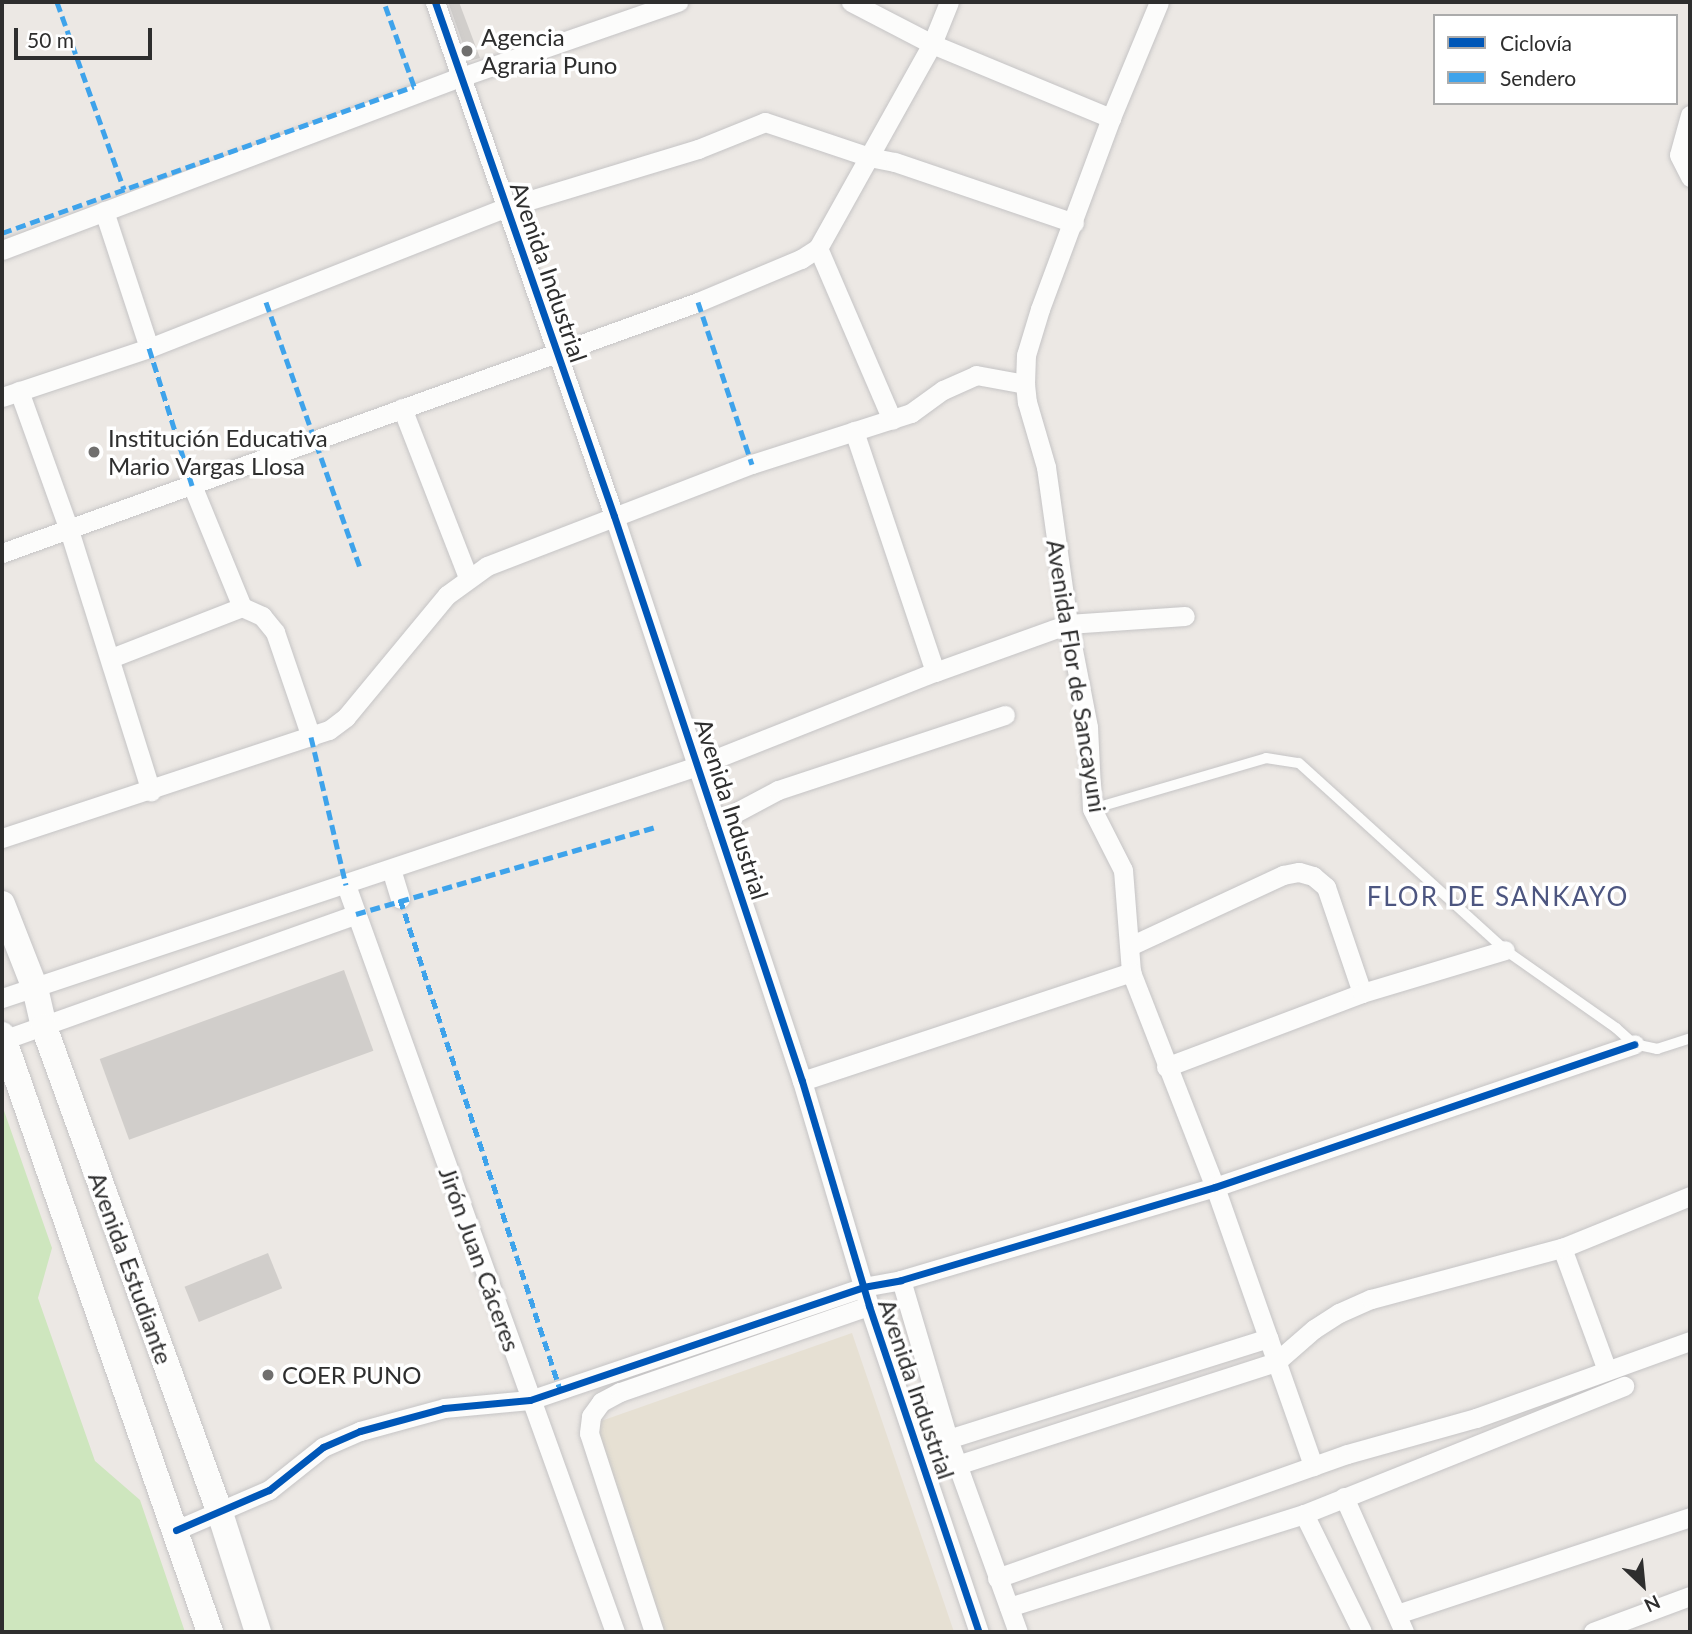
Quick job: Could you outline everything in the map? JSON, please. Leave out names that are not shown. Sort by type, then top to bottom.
[{"type":"street","name":"Avenida Industrial","points":[[435,2],[614,516],[802,1081],[866,1296],[979,1632]]},
{"type":"street","points":[[2,250],[461,77],[678,2]]},
{"type":"street","points":[[851,2],[932,44],[1111,118]]},
{"type":"street","points":[[2,553],[698,302],[801,259],[818,248],[932,44],[949,2]]},
{"type":"street","name":"Avenida Flor de Sancayuni","points":[[1159,2],[1111,118],[1036,320],[1026,355],[1025,384],[1027,402],[1046,467],[1068,624],[1088,727],[1092,809],[1123,870],[1131,972],[1215,1187],[1313,1466]]},
{"type":"street","points":[[1690,115],[1679,156],[1686,174],[1690,177]]},
{"type":"street","points":[[151,791],[69,530],[10,394],[149,348],[507,207],[698,149],[765,122],[869,157],[895,162],[1074,223]]},
{"type":"street","points":[[103,211],[149,348]]},
{"type":"street","points":[[818,248],[892,420]]},
{"type":"street","points":[[2,838],[329,730],[346,717],[447,595],[468,577],[487,566],[752,464],[911,413],[943,390],[976,375],[1025,384]]},
{"type":"street","points":[[402,408],[468,577]]},
{"type":"street","points":[[855,431],[935,672]]},
{"type":"street","points":[[192,485],[242,607],[262,616],[275,632],[312,737]]},
{"type":"street","points":[[111,659],[242,607]]},
{"type":"street","points":[[2,998],[697,766],[935,672],[1068,624],[1185,616]]},
{"type":"street","points":[[716,823],[778,790],[1005,715]]},
{"type":"street","points":[[391,869],[400,898]]},
{"type":"street","points":[[1130,947],[1283,875],[1298,872],[1314,876],[1326,887],[1362,993]]},
{"type":"street","name":"Jirón Juan Cáceres","points":[[346,885],[615,1632]]},
{"type":"street","name":"Avenida Estudiante","points":[[2,904],[35,988],[44,1027],[220,1513],[258,1632]]},
{"type":"street","points":[[3,1038],[44,1027],[356,914]]},
{"type":"street","points":[[1166,1067],[1362,993],[1505,950]]},
{"type":"street","points":[[802,1081],[1131,972]]},
{"type":"street","name":"Avenida Estudiante","points":[[3,1038],[210,1632]]},
{"type":"street","points":[[654,1632],[589,1433],[591,1416],[601,1402],[620,1391],[901,1280],[1215,1187],[1634,1044]]},
{"type":"street","points":[[957,1465],[1276,1362],[1322,1324],[1371,1299],[1562,1248],[1690,1196]]},
{"type":"street","points":[[1562,1248],[1606,1370]]},
{"type":"street","name":"Avenida Industrial","points":[[901,1280],[948,1439],[1018,1632]]},
{"type":"street","points":[[176,1530],[269,1490],[323,1447],[360,1431],[444,1408],[530,1400],[866,1296]]},
{"type":"street","points":[[948,1439],[1268,1338]]},
{"type":"street","points":[[997,1578],[1313,1466],[1476,1418],[1690,1341]]},
{"type":"street","points":[[1009,1607],[1304,1514],[1624,1386]]},
{"type":"street","points":[[1343,1497],[1404,1632]]},
{"type":"street","points":[[1304,1514],[1362,1632]]},
{"type":"street","points":[[1397,1614],[1690,1517]]},
{"type":"street","points":[[1593,1632],[1690,1596]]},
{"type":"lane","points":[[1092,809],[1266,758],[1299,763],[1505,950],[1616,1028],[1634,1044],[1657,1049],[1690,1038]]},
{"type":"shaded area","points":[[852,1333],[954,1632],[654,1632],[584,1427]]},
{"type":"green space","points":[[2,1105],[52,1248],[38,1298],[95,1461],[140,1500],[185,1632],[2,1632]]},
{"type":"building","points":[[448,2],[459,2],[480,58],[469,61]]},
{"type":"building","points":[[344,970],[373,1051],[129,1140],[100,1059]]},
{"type":"building","points":[[268,1253],[282,1288],[199,1322],[185,1287]]},
{"type":"marked path","points":[[57,2],[124,189]]},
{"type":"marked path","points":[[2,233],[414,86],[384,2]]},
{"type":"marked path","points":[[266,302],[361,571]]},
{"type":"marked path","points":[[698,302],[752,464]]},
{"type":"marked path","points":[[149,348],[192,485]]},
{"type":"marked path","points":[[311,737],[346,885]]},
{"type":"marked path","points":[[356,914],[655,827]]},
{"type":"marked path","points":[[400,899],[560,1389]]},
{"type":"cycle path","points":[[435,2],[614,516],[802,1081],[869,1306],[979,1632]]},
{"type":"cycle path","points":[[176,1530],[269,1490],[323,1447],[360,1431],[444,1408],[530,1400],[863,1287],[901,1280],[1215,1187],[1634,1044]]},
{"type":"place","name":"Agencia Agraria Puno","points":[[467,51]]},
{"type":"place","name":"Institución Educativa Mario Vargas Llosa","points":[[94,452]]},
{"type":"place","name":"COER PUNO","points":[[268,1375]]},
{"type":"district","name":"FLOR DE SANKAYO","points":[[1498,897]]}]
